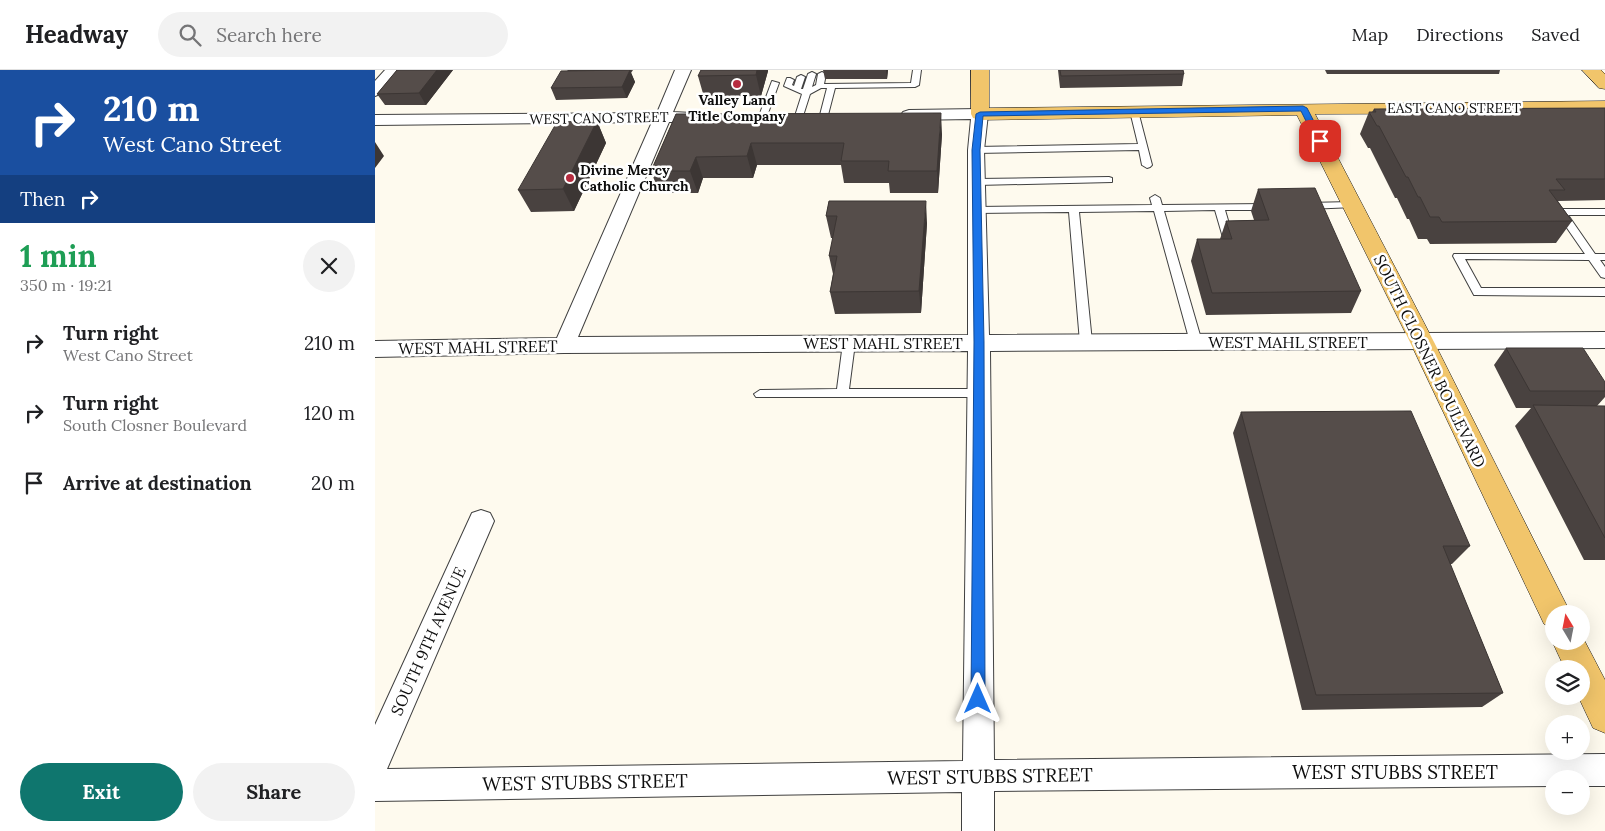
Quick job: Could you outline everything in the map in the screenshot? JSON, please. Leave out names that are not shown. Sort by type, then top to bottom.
[{"type":"main road","points":[[980,70],[980,114],[1303,108]]},
{"type":"main road","points":[[1591,70],[1605,84]]},
{"type":"main road","name":"EAST CANO STREET","points":[[1303,108],[1605,108]]},
{"type":"main road","name":"SOUTH CLOSNER BOULEVARD","points":[[1303,108],[1422,342],[1551,605]]},
{"type":"main road","points":[[1572,650],[1605,716]]},
{"type":"street","points":[[375,91],[393,70]]},
{"type":"street","points":[[564,345],[683,70]]},
{"type":"street","points":[[892,115],[980,114],[976,150],[979,342],[978,831]]},
{"type":"street","points":[[745,116],[843,115]]},
{"type":"street","name":"WEST CANO STREET","points":[[375,120],[717,117]]},
{"type":"street","name":"WEST MAHL STREET","points":[[375,349],[564,345],[1605,340]]},
{"type":"street","name":"SOUTH 9TH AVENUE","points":[[375,760],[481,521]]},
{"type":"street","name":"WEST STUBBS STREET","points":[[375,785],[977,776],[1605,770]]},
{"type":"lane","points":[[763,116],[774,85],[789,83],[797,90],[806,93],[820,86],[915,85],[917,70]]},
{"type":"lane","points":[[799,116],[812,74]]},
{"type":"lane","points":[[820,86],[822,74]]},
{"type":"lane","points":[[797,90],[801,77]]},
{"type":"lane","points":[[824,116],[832,86]]},
{"type":"lane","points":[[1135,111],[1147,165]]},
{"type":"lane","points":[[976,150],[1143,147]]},
{"type":"lane","points":[[977,182],[1109,180]]},
{"type":"lane","points":[[1155,198],[1197,342]]},
{"type":"lane","points":[[1295,206],[1352,205]]},
{"type":"lane","points":[[977,210],[1276,207]]},
{"type":"lane","points":[[1219,208],[1229,241]]},
{"type":"lane","points":[[1074,209],[1086,342]]},
{"type":"lane","points":[[1605,212],[1561,212],[1605,275]]},
{"type":"lane","points":[[1605,257],[1458,256],[1478,292],[1605,292]]},
{"type":"lane","points":[[842,394],[849,343]]},
{"type":"lane","points":[[760,394],[979,394]]},
{"type":"building","points":[[397,70],[437,70],[419,93],[377,94]]},
{"type":"building","points":[[630,70],[622,87],[551,88],[561,71]]},
{"type":"building","points":[[701,70],[757,70],[756,75],[698,76]]},
{"type":"building","points":[[1060,70],[1183,70],[1184,74],[1061,76]]},
{"type":"building","points":[[1605,108],[1605,179],[1556,179],[1565,190],[1549,190],[1572,221],[1442,222],[1439,217],[1430,217],[1379,126],[1377,126],[1369,112],[1376,112],[1374,109]]},
{"type":"building","points":[[941,113],[937,171],[888,171],[889,161],[841,161],[844,143],[751,143],[747,156],[696,157],[690,171],[651,171],[676,114]]},
{"type":"building","points":[[597,121],[563,189],[518,190],[557,122]]},
{"type":"building","points":[[1315,188],[1361,291],[1212,293],[1197,239],[1232,239],[1226,221],[1269,220],[1258,189]]},
{"type":"building","points":[[829,201],[926,201],[919,291],[830,292],[837,256],[829,256],[837,216],[826,216]]},
{"type":"building","points":[[1506,348],[1583,348],[1605,382],[1605,391],[1530,391]]},
{"type":"building","points":[[1533,405],[1605,406],[1605,538]]},
{"type":"building","points":[[1411,411],[1470,546],[1443,546],[1503,693],[1316,695],[1241,412]]},
{"type":"place","name":"Valley Land Title Company","points":[[737,84]]},
{"type":"place","name":"Divine Mercy Catholic Church","points":[[570,178]]},
{"type":"route","points":[[978,699],[979,342],[976,136],[980,114],[1303,108],[1320,141]]}]
